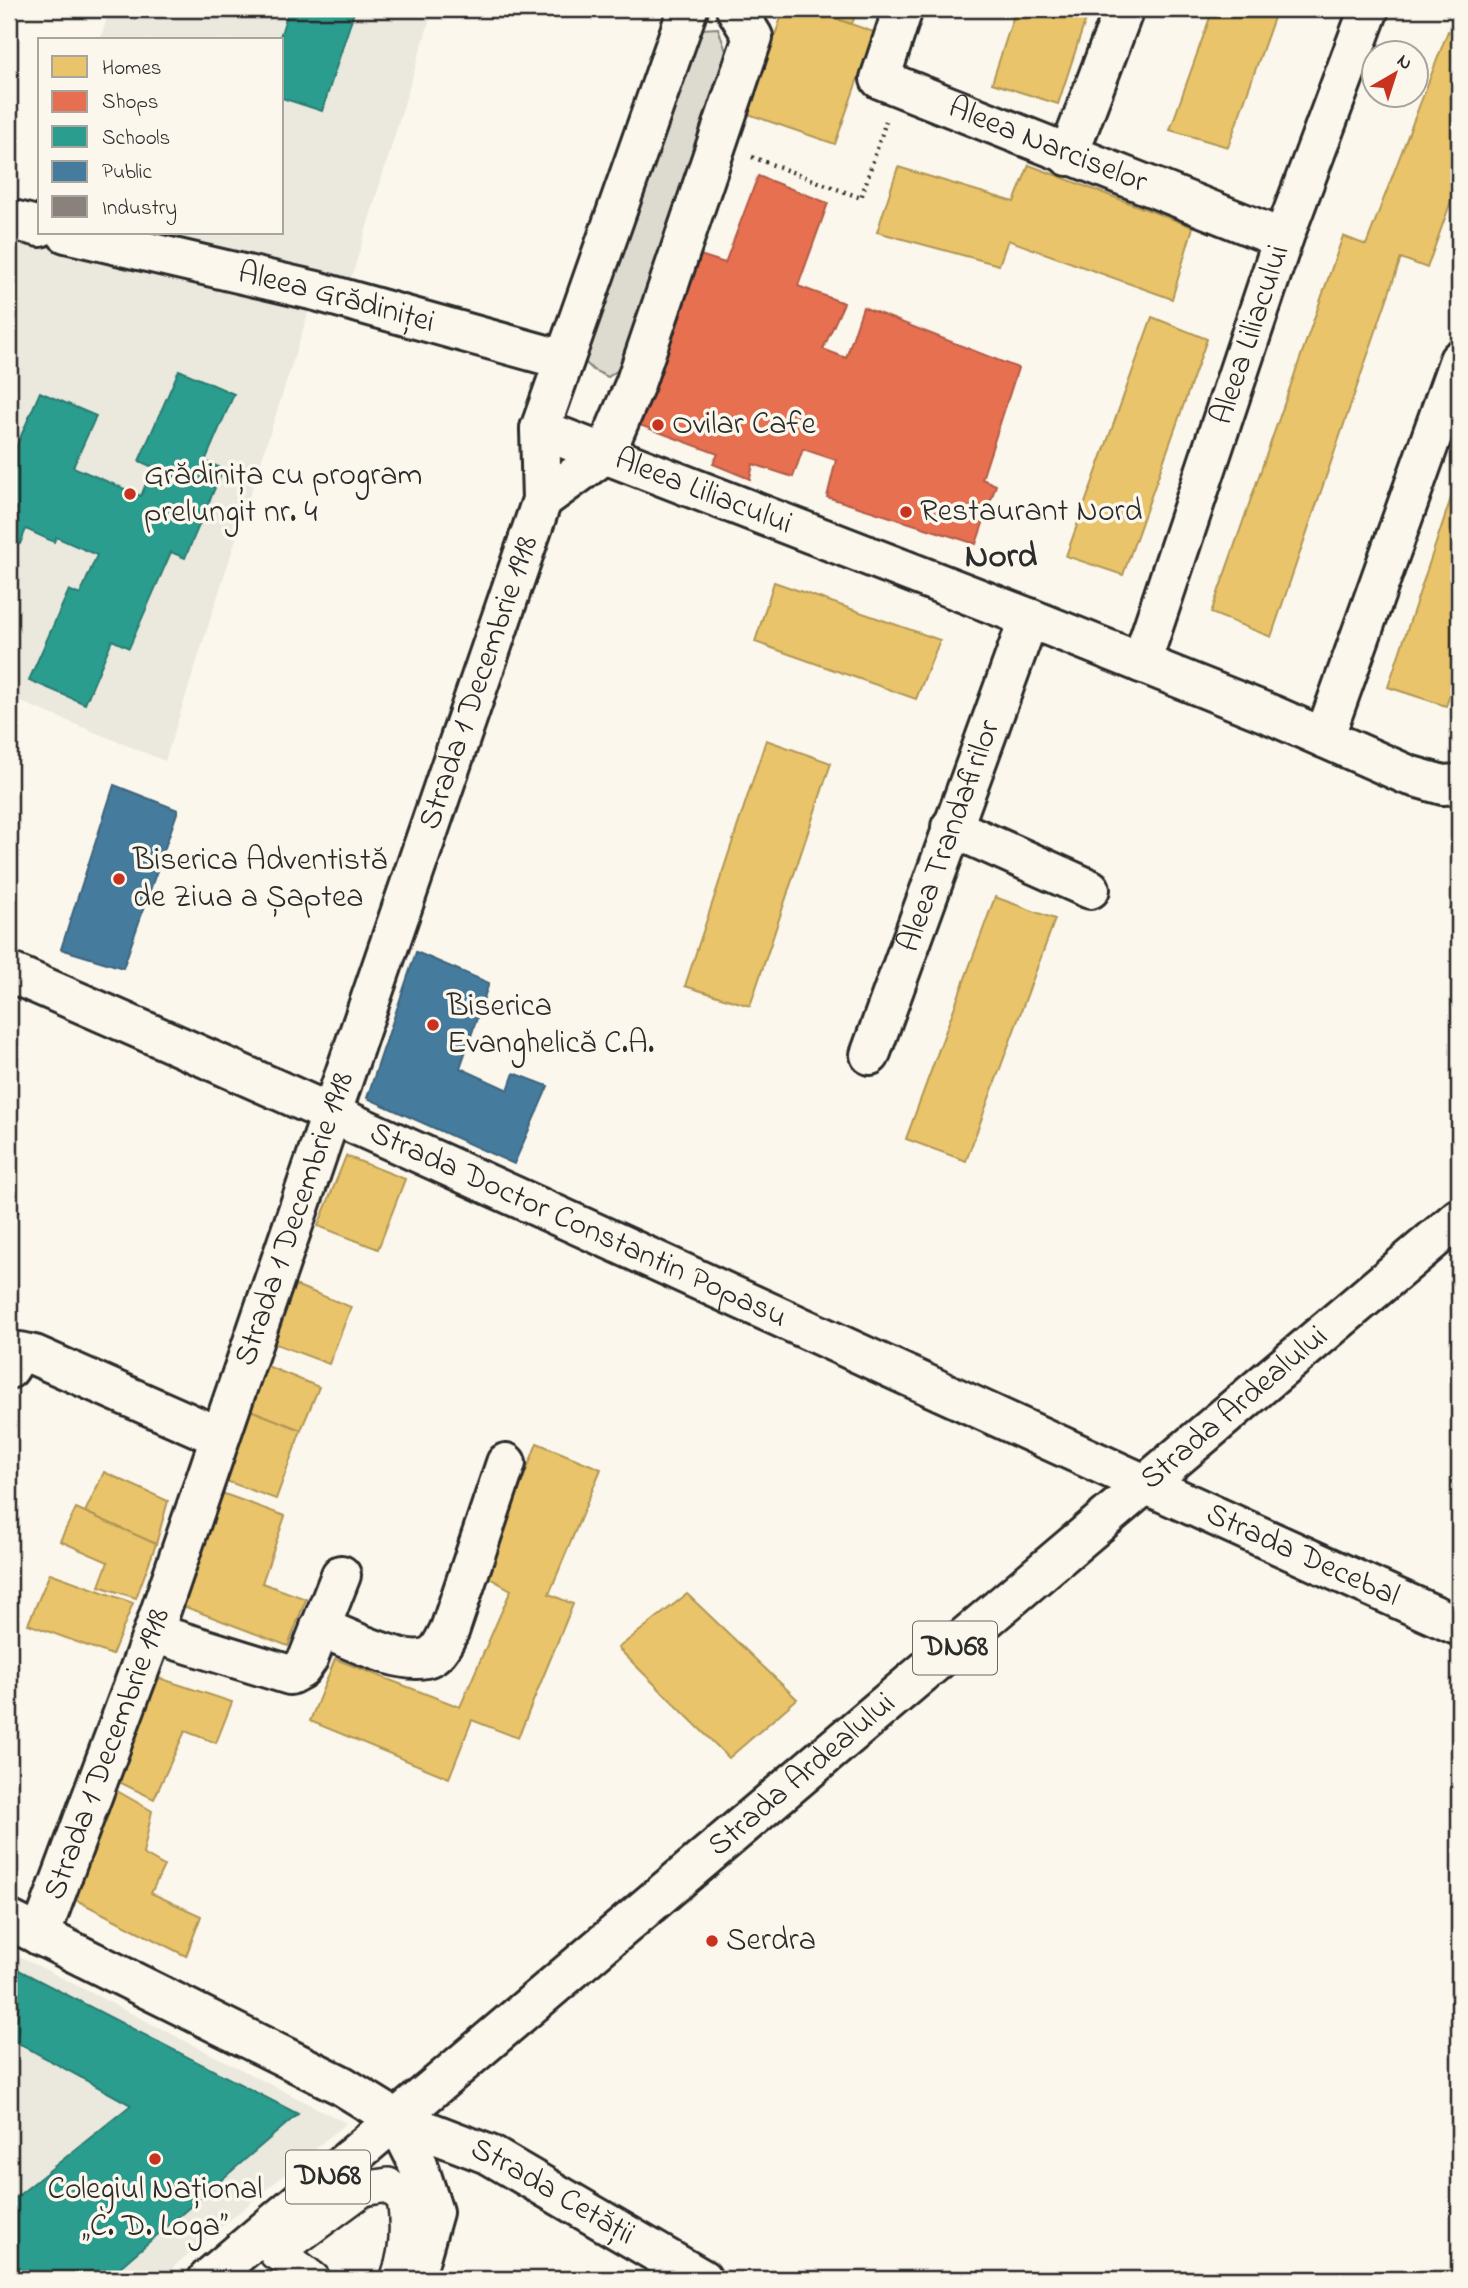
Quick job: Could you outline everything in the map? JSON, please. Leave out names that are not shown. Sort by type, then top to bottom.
[{"type":"street","name":"Strada 1 Decembrie 1918","points":[[25,1928],[153,1633],[542,500],[540,429],[688,9]]},
{"type":"street","points":[[605,454],[635,384],[753,37],[736,9]]},
{"type":"street","points":[[897,87],[880,79],[903,9]]},
{"type":"street","points":[[1069,156],[1124,9]]},
{"type":"street","name":"Aleea Liliacului","points":[[1141,663],[1283,239],[1369,9]]},
{"type":"street","name":"Aleea Narciselor","points":[[897,87],[1283,239]]},
{"type":"street","points":[[9,219],[38,226]]},
{"type":"street","name":"Aleea Grădiniței","points":[[70,234],[316,291],[564,360]]},
{"type":"street","points":[[1324,738],[1459,360]]},
{"type":"street","name":"Aleea Liliacului","points":[[540,429],[1029,618],[1408,775],[1443,785],[1459,784]]},
{"type":"street","name":"Strada 1 Decembrie 1918","points":[[542,500],[605,454]]},
{"type":"street","name":"Aleea Trandafirilor","points":[[870,1055],[1029,618]]},
{"type":"street","points":[[951,827],[1090,888]]},
{"type":"street","name":"Strada Doctor Constantin Popasu","points":[[9,972],[331,1111],[1144,1486]]},
{"type":"street","name":"Strada Ardealului","points":[[208,2279],[267,2245],[396,2119],[1459,1218]]},
{"type":"street","points":[[9,1369],[20,1352],[34,1354],[220,1437]]},
{"type":"street","points":[[320,1627],[406,1660],[429,1657],[440,1648],[450,1629],[506,1463]]},
{"type":"street","name":"Strada Decebal","points":[[1144,1486],[1459,1626]]},
{"type":"street","points":[[153,1633],[290,1675],[301,1670],[308,1659],[341,1575]]},
{"type":"street","name":"Strada Cetății","points":[[25,1928],[341,2085],[396,2119],[490,2155],[702,2279]]},
{"type":"street","points":[[396,2119],[416,2159],[433,2212],[414,2279]]},
{"type":"street","points":[[313,2279],[267,2245],[363,2189],[388,2185],[404,2198],[408,2221],[405,2260],[397,2279]]},
{"type":"path","points":[[716,144],[861,198],[897,87]]},
{"type":"path","points":[[9,1208],[17,1212],[9,1236]]},
{"type":"shaded area","name":"Grădinița cu program prelungit nr. 4","points":[[110,9],[433,9],[345,299],[315,292],[165,761],[9,697],[9,219],[38,234],[284,234],[284,38],[101,38]]},
{"type":"shaded area","points":[[718,28],[726,51],[723,75],[624,366],[608,377],[593,370],[584,361],[701,29]]},
{"type":"shaded area","name":"Colegiul Național „C. D. Loga”","points":[[9,1951],[346,2123],[159,2279],[9,2279]]},
{"type":"building: Homes","points":[[784,9],[808,9],[874,32],[835,144],[748,114]]},
{"type":"building: Homes","points":[[808,9],[857,9],[852,24]]},
{"type":"building: Homes","points":[[1016,9],[1089,9],[1058,104],[992,83]]},
{"type":"building: Homes","points":[[1213,9],[1277,9],[1228,147],[1170,130]]},
{"type":"building: Homes","points":[[1448,31],[1459,36],[1459,179],[1427,268],[1401,258],[1271,637],[1211,613],[1343,236],[1366,245],[1418,108],[1430,108],[1430,78]]},
{"type":"building: Homes","points":[[1029,165],[1193,227],[1172,299],[1008,240],[999,265],[877,232],[898,167],[1014,202]]},
{"type":"building: Homes","points":[[1152,317],[1207,339],[1123,575],[1066,556]]},
{"type":"building: Homes","points":[[1459,474],[1459,668],[1446,706],[1388,687]]},
{"type":"building: Homes","points":[[774,582],[940,640],[916,699],[755,642]]},
{"type":"building: Homes","points":[[766,740],[831,763],[750,1006],[685,986]]},
{"type":"building: Homes","points":[[995,897],[1055,919],[966,1161],[906,1139]]},
{"type":"building: Homes","points":[[346,1156],[405,1179],[378,1249],[318,1226]]},
{"type":"building: Homes","points":[[295,1285],[351,1307],[329,1364],[273,1343]]},
{"type":"building: Homes","points":[[267,1366],[319,1387],[301,1430],[250,1410]]},
{"type":"building: Homes","points":[[250,1410],[301,1430],[276,1499],[226,1481]]},
{"type":"building: Homes","points":[[537,1443],[601,1469],[549,1594],[573,1604],[518,1738],[472,1720],[449,1778],[310,1721],[335,1659],[460,1707],[511,1590],[486,1576]]},
{"type":"building: Homes","points":[[104,1472],[168,1501],[156,1544],[85,1512]]},
{"type":"building: Homes","points":[[219,1492],[285,1516],[262,1583],[306,1599],[288,1646],[175,1603]]},
{"type":"building: Homes","points":[[76,1508],[156,1544],[136,1598],[99,1586],[108,1562],[60,1541]]},
{"type":"building: Homes","points":[[50,1573],[133,1603],[112,1655],[28,1624]]},
{"type":"building: Homes","points":[[687,1594],[797,1699],[729,1758],[618,1648]]},
{"type":"building: Homes","points":[[156,1677],[232,1702],[216,1743],[185,1731],[154,1799],[117,1781]]},
{"type":"building: Homes","points":[[112,1788],[152,1811],[143,1854],[164,1866],[151,1893],[201,1916],[186,1956],[72,1898]]},
{"type":"building: Shops","points":[[758,176],[828,203],[798,286],[844,303],[823,349],[846,358],[863,307],[1018,368],[982,479],[996,485],[976,544],[827,497],[836,460],[803,449],[793,477],[753,464],[750,479],[713,464],[718,454],[634,423],[694,253],[725,263]]},
{"type":"building: Schools","points":[[289,9],[355,9],[322,111],[284,99],[284,38],[280,38]]},
{"type":"building: Schools","points":[[179,370],[234,394],[205,461],[223,469],[185,558],[171,552],[129,648],[112,640],[85,704],[29,680],[69,590],[80,595],[97,555],[56,537],[54,542],[26,529],[20,544],[9,539],[9,449],[14,452],[40,392],[96,416],[73,467],[141,496],[153,467],[139,461]]},
{"type":"building: Schools","name":"Colegiul Național „C. D. Loga”","points":[[9,1965],[298,2114],[106,2279],[9,2278],[9,2203],[131,2105],[9,2038]]},
{"type":"building: Public","name":"Biserica Adventistă de Ziua a Șaptea","points":[[114,785],[178,810],[123,968],[61,949]]},
{"type":"building: Public","points":[[1459,901],[1459,917],[1450,909]]},
{"type":"building: Public","name":"Biserica Evanghelică C.A.","points":[[416,952],[489,983],[460,1068],[508,1090],[514,1073],[548,1086],[514,1164],[367,1098]]},
{"type":"building: Industry","points":[[1436,9],[1459,9],[1459,19]]},
{"type":"place","name":"Ovilar Cafe","points":[[658,425]]},
{"type":"place","name":"Grădinița cu program prelungit nr. 4","points":[[130,494]]},
{"type":"place","name":"Restaurant Nord","points":[[906,512]]},
{"type":"place","name":"Biserica Adventistă de Ziua a Șaptea","points":[[119,879]]},
{"type":"place","name":"Biserica Evanghelică C.A.","points":[[433,1025]]},
{"type":"place","name":"Serdra","points":[[712,1941]]},
{"type":"place","name":"Colegiul Național „C. D. Loga”","points":[[155,2159]]},
{"type":"district","name":"Nord","points":[[1001,557]]}]
